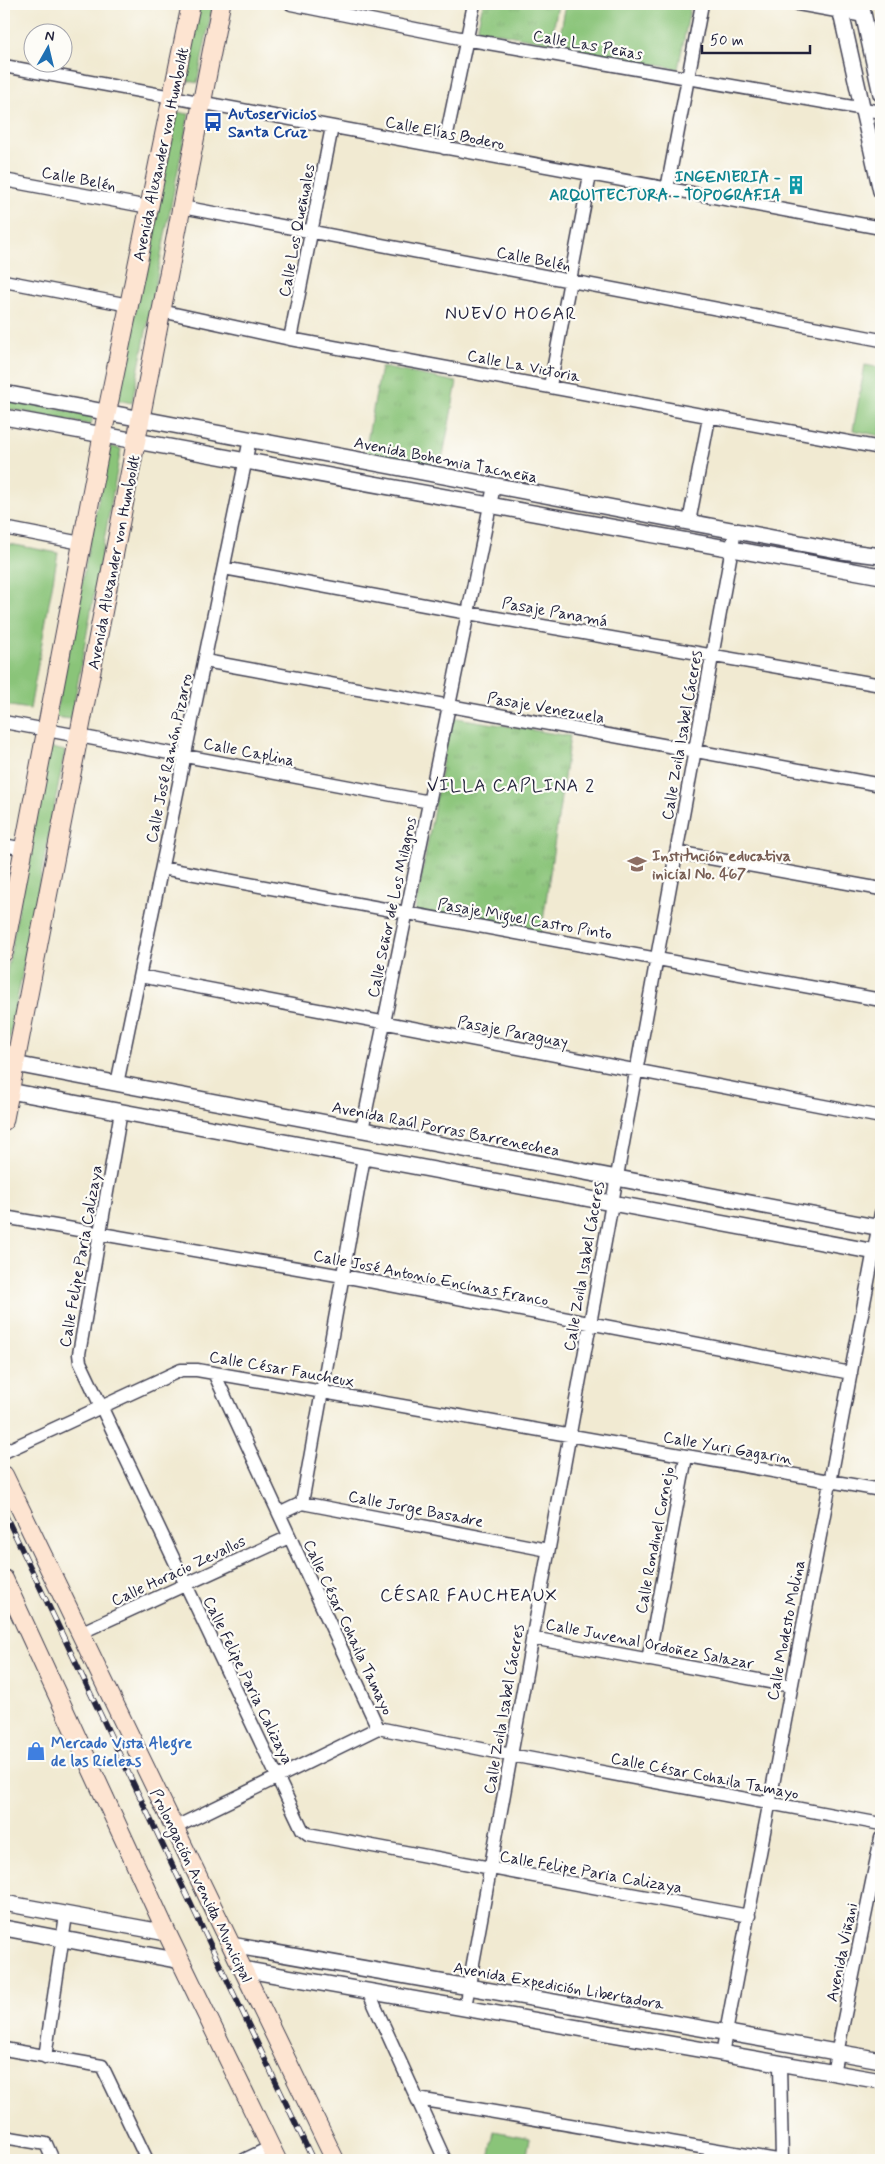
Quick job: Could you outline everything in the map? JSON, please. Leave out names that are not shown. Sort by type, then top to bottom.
[{"type":"main road","name":"Avenida Alexander von Humboldt","points":[[4,951],[106,412],[191,4]]},
{"type":"main road","name":"Avenida Alexander von Humboldt","points":[[4,1121],[9,1063],[79,736],[221,4]]},
{"type":"main road","name":"Prolongación Avenida Municipal","points":[[4,1475],[335,2160]]},
{"type":"main road","points":[[4,1579],[167,1934],[274,2154]]},
{"type":"street","name":"Calle Las Peñas","points":[[291,4],[341,8],[466,39],[881,112]]},
{"type":"street","points":[[444,148],[474,4]]},
{"type":"street","points":[[667,189],[702,4]]},
{"type":"street","points":[[798,4],[863,10],[881,94]]},
{"type":"street","points":[[840,8],[881,191]]},
{"type":"street","name":"Calle Elías Bodero","points":[[4,66],[881,228]]},
{"type":"street","name":"Calle Los Queñuales","points":[[290,339],[332,127]]},
{"type":"street","points":[[550,386],[590,175]]},
{"type":"street","name":"Calle Belén","points":[[4,180],[149,208]]},
{"type":"street","name":"Calle Belén","points":[[182,207],[881,340]]},
{"type":"street","points":[[4,282],[129,305]]},
{"type":"street","name":"Calle La Victoria","points":[[161,311],[290,339],[550,386],[709,418],[881,448]]},
{"type":"street","name":"Avenida Bohemia Tacneña","points":[[4,393],[735,531],[881,556]]},
{"type":"street","points":[[4,416],[881,576]]},
{"type":"street","points":[[689,522],[709,418]]},
{"type":"street","name":"Calle José Ramón Pizarro","points":[[117,1084],[250,440]]},
{"type":"street","name":"Calle Señor de Los Milagros","points":[[362,1130],[494,486]]},
{"type":"street","points":[[4,528],[81,543]]},
{"type":"street","name":"Calle Zoila Isabel Cáceres","points":[[465,2008],[735,531]]},
{"type":"street","name":"Pasaje Panamá","points":[[224,568],[468,613],[712,654],[881,685]]},
{"type":"street","name":"Pasaje Venezuela","points":[[205,661],[881,785]]},
{"type":"street","name":"Calle Caplina","points":[[4,722],[430,802]]},
{"type":"street","points":[[4,845],[24,849]]},
{"type":"street","points":[[676,852],[881,889]]},
{"type":"street","name":"Pasaje Miguel Castro Pinto","points":[[162,868],[881,1000]]},
{"type":"street","name":"Pasaje Paraguay","points":[[140,976],[881,1117]]},
{"type":"street","name":"Avenida Raúl Porras Barrenechea","points":[[9,1063],[616,1177],[880,1222]]},
{"type":"street","points":[[7,1090],[878,1252]]},
{"type":"street","name":"Calle Felipe Paria Calizaya","points":[[121,1112],[79,1354],[80,1362],[302,1829],[308,1834],[490,1870],[749,1916]]},
{"type":"street","points":[[279,1514],[302,1503],[364,1157]]},
{"type":"street","name":"Calle José Antonio Encinas Franco","points":[[4,1217],[343,1276],[851,1373]]},
{"type":"street","name":"Calle Modesto Molina","points":[[722,2054],[851,1373],[878,1252],[880,1222]]},
{"type":"street","name":"Calle César Faucheux","points":[[4,1452],[181,1370],[214,1373],[322,1391],[569,1437]]},
{"type":"street","name":"Calle César Cohaila Tamayo","points":[[214,1373],[378,1728],[511,1755],[881,1824]]},
{"type":"street","name":"Calle Yuri Gagarin","points":[[569,1437],[881,1490]]},
{"type":"street","name":"Calle Rondinel Cornejo","points":[[648,1660],[686,1457]]},
{"type":"street","name":"Calle Jorge Basadre","points":[[302,1503],[548,1550]]},
{"type":"street","name":"Calle Horacio Zevallos","points":[[80,1633],[186,1586],[289,1537]]},
{"type":"street","name":"Calle Juvenal Ordoñez Salazar","points":[[532,1638],[791,1686]]},
{"type":"street","points":[[174,1828],[378,1728]]},
{"type":"street","name":"Avenida Viñani","points":[[833,2073],[881,1838]]},
{"type":"street","points":[[4,1903],[167,1934]]},
{"type":"street","points":[[45,2057],[66,1915]]},
{"type":"street","points":[[4,1928],[181,1961]]},
{"type":"street","name":"Avenida Expedición Libertadora","points":[[231,1945],[881,2060]]},
{"type":"street","points":[[242,1969],[780,2065],[881,2081]]},
{"type":"street","points":[[368,1991],[445,2160]]},
{"type":"street","points":[[4,2049],[102,2066],[147,2160]]},
{"type":"street","points":[[780,2065],[782,2160]]},
{"type":"street","points":[[418,2099],[777,2160]]},
{"type":"street","points":[[4,2137],[46,2144],[53,2160]]},
{"type":"street","points":[[244,2160],[274,2154]]},
{"type":"green space","points":[[197,4],[213,4],[197,83],[182,79]]},
{"type":"green space","points":[[483,4],[558,4],[551,43],[477,29]]},
{"type":"green space","points":[[566,4],[691,4],[678,69],[558,46]]},
{"type":"green space","points":[[176,112],[189,114],[132,403],[117,400]]},
{"type":"green space","points":[[865,365],[881,368],[881,436],[853,430]]},
{"type":"green space","points":[[381,367],[457,382],[441,466],[365,452]]},
{"type":"green space","points":[[4,398],[93,416],[91,425],[4,408]]},
{"type":"green space","points":[[109,446],[121,449],[71,719],[55,717]]},
{"type":"green space","points":[[4,543],[58,553],[30,709],[4,705]]},
{"type":"green space","points":[[451,717],[570,736],[541,935],[415,911]]},
{"type":"green space","points":[[48,747],[65,751],[7,1052],[4,1051],[4,988]]},
{"type":"green space","points":[[494,2131],[530,2138],[526,2160],[489,2160]]},
{"type":"railway","points":[[4,1512],[313,2160]]},
{"type":"place","name":"Autoservicios Santa Cruz","points":[[213,122]]},
{"type":"place","name":"INGENIERIA - ARQUITECTURA - TOPOGRAFIA","points":[[796,185]]},
{"type":"place","name":"Institución educativa inicial No. 467","points":[[637,864]]},
{"type":"place","name":"Mercado Vista Alegre de las Rieleas","points":[[36,1751]]},
{"type":"district","name":"NUEVO HOGAR","points":[[511,313]]},
{"type":"district","name":"VILLA CAPLINA 2","points":[[511,785]]},
{"type":"district","name":"CÉSAR FAUCHEAUX","points":[[469,1595]]}]
